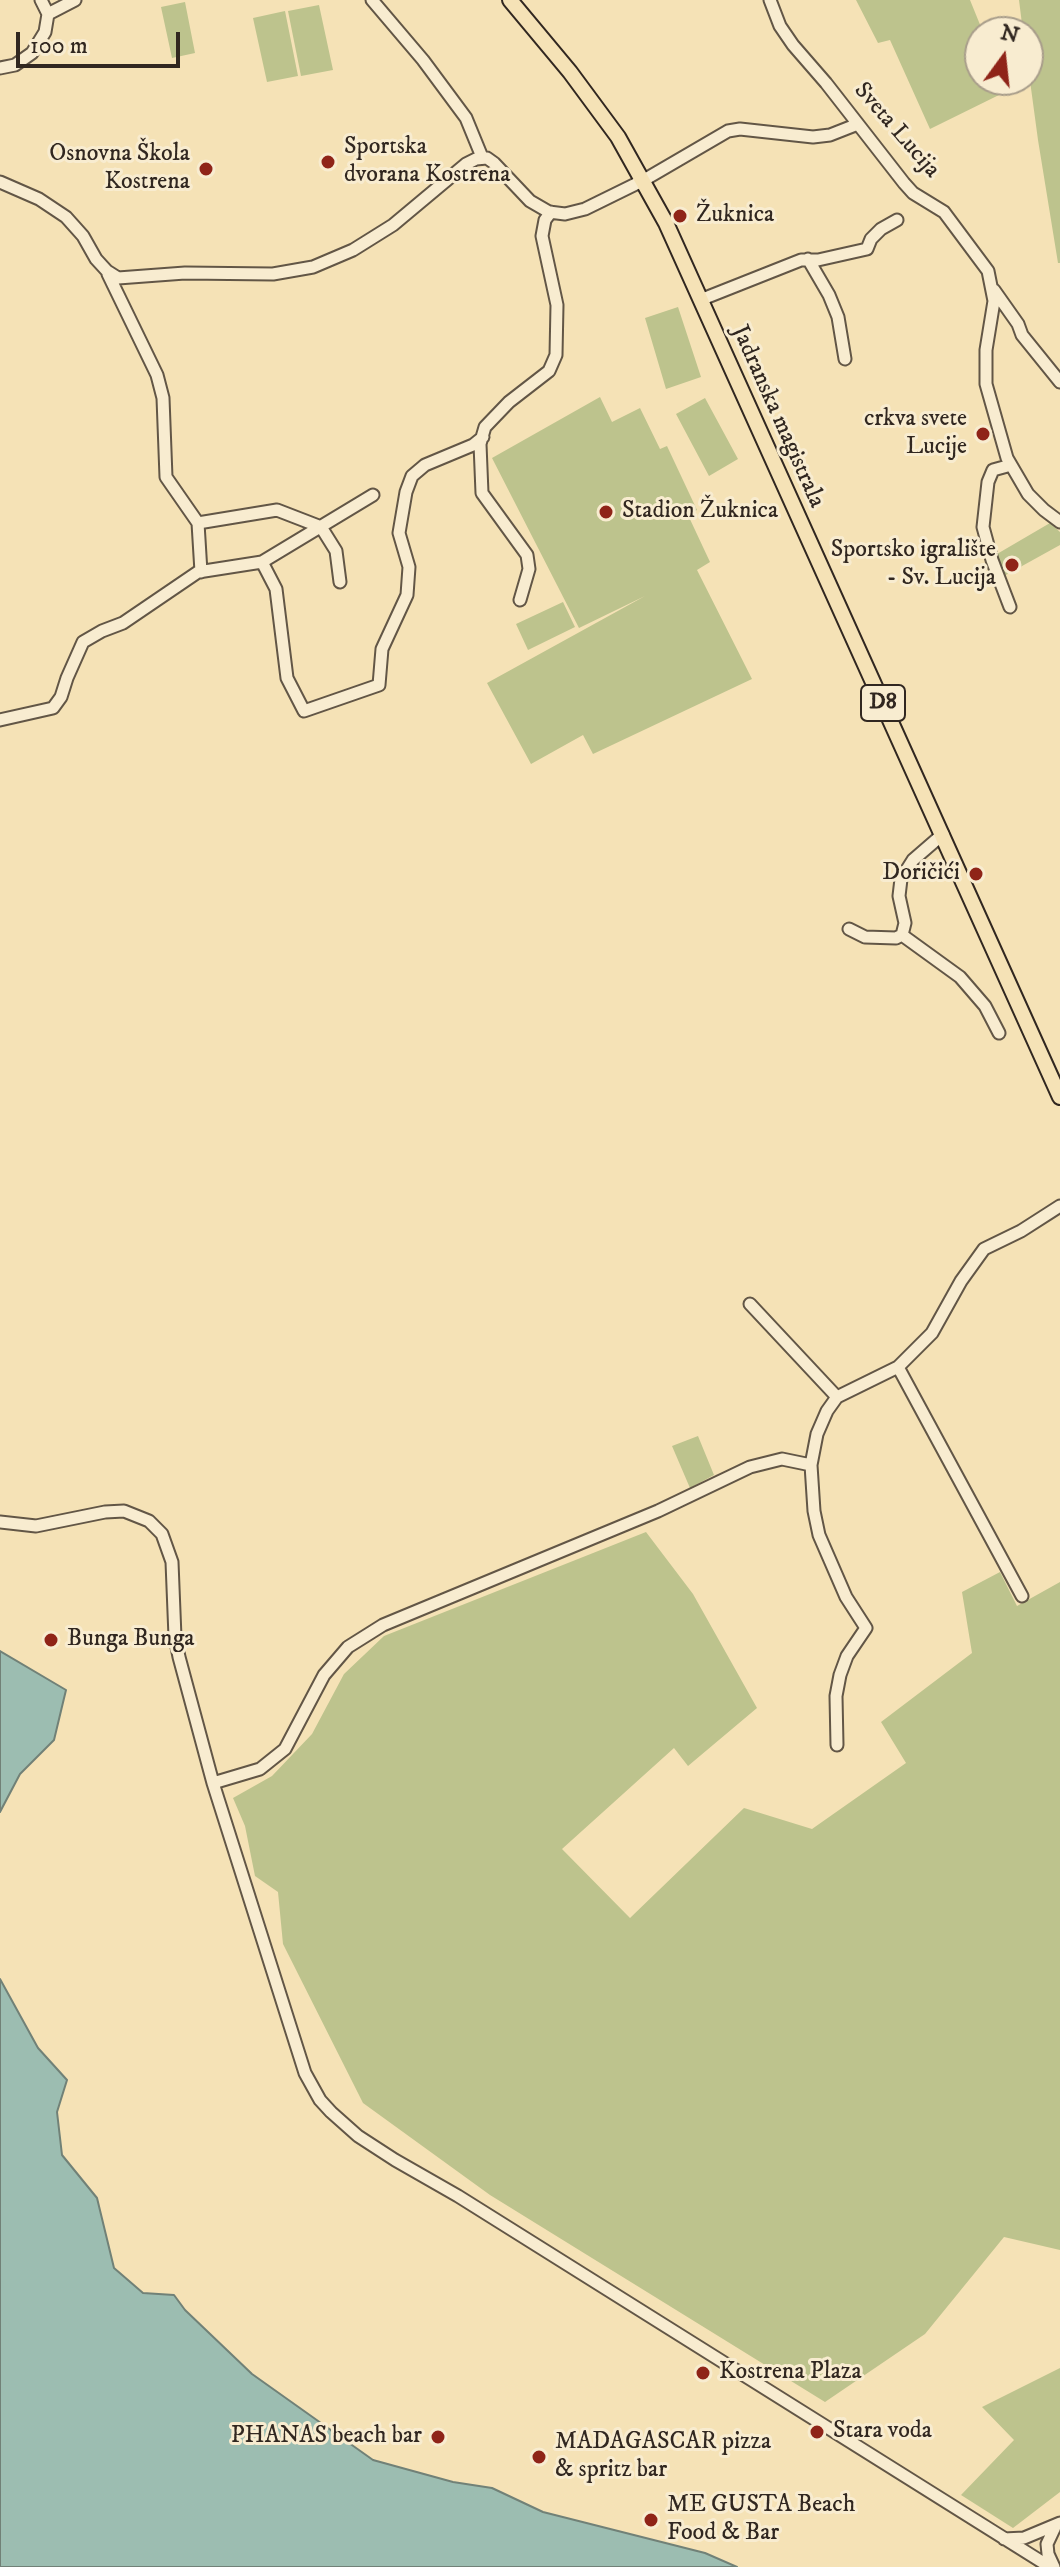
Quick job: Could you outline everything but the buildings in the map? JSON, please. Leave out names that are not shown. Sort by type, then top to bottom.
[{"type":"main road","name":"Jadranska magistrala","points":[[510,0],[587,93],[618,137],[666,223],[1060,1097]]},
{"type":"street","points":[[0,68],[15,65],[32,53],[45,32],[48,14],[41,0]]},
{"type":"street","points":[[48,14],[75,0]]},
{"type":"street","points":[[372,0],[423,60],[466,118],[482,157],[494,163],[530,201],[551,212],[565,214],[585,209],[644,180],[728,131],[740,129],[813,137],[830,135],[858,124]]},
{"type":"street","name":"Sveta Lucija","points":[[770,0],[780,26],[793,45],[913,193],[944,212],[988,271],[994,301],[986,350],[986,384],[1011,465],[1028,494],[1060,522]]},
{"type":"street","points":[[0,182],[39,199],[66,217],[83,236],[96,259],[118,278],[185,273],[273,274],[313,267],[353,250],[393,225],[466,164],[482,157]]},
{"type":"street","points":[[520,600],[529,569],[527,555],[482,493],[480,444],[485,427],[509,402],[549,371],[556,355],[557,305],[542,236],[545,220],[551,212]]},
{"type":"street","points":[[700,300],[808,259],[818,260],[867,249],[871,239],[881,229],[897,220]]},
{"type":"street","points":[[808,259],[838,317],[845,359]]},
{"type":"street","points":[[107,271],[157,375],[163,398],[166,477],[198,523],[201,572]]},
{"type":"street","name":"Sveta Lucija","points":[[992,286],[1022,335],[1060,382]]},
{"type":"street","points":[[262,562],[276,589],[287,678],[304,711],[379,685],[382,649],[407,595],[409,567],[399,533],[412,476],[425,465],[473,445],[483,437]]},
{"type":"street","points":[[1010,607],[983,527],[988,482],[993,470],[1011,465]]},
{"type":"street","points":[[0,720],[53,708],[61,697],[83,642],[123,623],[201,572],[262,562],[373,495]]},
{"type":"street","points":[[198,523],[277,510],[321,527],[336,551],[340,582]]},
{"type":"street","points":[[849,929],[865,937],[896,938],[902,935],[905,923],[899,896],[901,879],[913,860],[943,834]]},
{"type":"street","points":[[902,935],[960,977],[985,1006],[999,1033]]},
{"type":"street","points":[[837,1745],[836,1696],[840,1675],[847,1656],[866,1628],[846,1597],[819,1535],[811,1465],[817,1434],[837,1397],[898,1367],[932,1333],[961,1281],[984,1249],[1021,1231],[1060,1206]]},
{"type":"street","points":[[750,1304],[837,1397]]},
{"type":"street","points":[[898,1367],[1022,1596]]},
{"type":"street","points":[[213,1783],[260,1769],[285,1749],[324,1675],[348,1647],[383,1625],[658,1511],[750,1467],[782,1459],[811,1465]]},
{"type":"street","points":[[0,1522],[36,1526],[114,1511],[131,1513],[156,1527],[170,1552],[174,1578],[175,1637],[213,1783],[305,2073],[320,2100],[331,2112],[358,2136],[395,2160],[471,2204],[1052,2567]]},
{"type":"street","points":[[1003,2539],[1024,2538],[1058,2524]]},
{"type":"street","points":[[1052,2567],[1047,2544],[1058,2524]]},
{"type":"green space","points":[[856,0],[970,0],[976,16],[964,16],[964,96],[997,96],[930,129],[890,40],[878,43]]},
{"type":"green space","points":[[1019,0],[1060,0],[1060,263],[1032,96],[1044,96],[1044,16],[1021,16]]},
{"type":"green space","points":[[185,2],[195,53],[172,58],[161,7]]},
{"type":"green space","points":[[319,5],[333,70],[301,76],[288,11]]},
{"type":"green space","points":[[285,11],[298,76],[267,82],[253,18]]},
{"type":"green space","points":[[678,307],[701,377],[666,389],[645,318]]},
{"type":"green space","points":[[600,397],[612,422],[640,408],[660,449],[667,446],[697,510],[688,515],[710,562],[697,570],[752,679],[593,754],[583,735],[531,764],[487,683],[645,596],[579,628],[492,458]]},
{"type":"green space","points":[[705,398],[738,459],[709,476],[676,414]]},
{"type":"green space","name":"Sportsko igralište - Sv. Lucija","points":[[1050,523],[1060,532],[1060,545],[1004,576],[997,554]]},
{"type":"green space","points":[[563,602],[575,627],[528,650],[516,624]]},
{"type":"green space","points":[[698,1436],[714,1475],[690,1488],[672,1446]]},
{"type":"green space","points":[[646,1532],[693,1594],[757,1708],[688,1766],[674,1748],[562,1849],[630,1918],[744,1808],[812,1829],[906,1763],[881,1722],[972,1653],[962,1592],[1000,1572],[1017,1606],[1060,1582],[1060,2250],[1004,2237],[925,2334],[825,2402],[490,2195],[363,2103],[283,1944],[278,1892],[255,1876],[245,1826],[233,1798],[272,1776],[312,1734],[344,1674],[384,1636]]},
{"type":"green space","points":[[1060,2368],[1060,2492],[1013,2528],[961,2495],[1014,2440],[982,2407]]},
{"type":"water","points":[[0,1651],[66,1690],[54,1740],[20,1774],[0,1812]]},
{"type":"water","points":[[0,1979],[38,2048],[67,2080],[57,2112],[62,2155],[97,2198],[114,2268],[143,2293],[174,2295],[185,2310],[252,2374],[373,2460],[453,2482],[492,2488],[543,2512],[705,2553],[737,2567],[0,2567]]},
{"type":"place","name":"Sportska dvorana Kostrena","points":[[328,162]]},
{"type":"place","name":"Osnovna Škola Kostrena","points":[[206,169]]},
{"type":"place","name":"Žuknica","points":[[680,216]]},
{"type":"place","name":"crkva svete Lucije","points":[[983,434]]},
{"type":"place","name":"Stadion Žuknica","points":[[606,512]]},
{"type":"place","name":"Sportsko igralište - Sv. Lucija","points":[[1012,565]]},
{"type":"place","name":"Doričići","points":[[976,874]]},
{"type":"place","name":"Bunga Bunga","points":[[51,1640]]},
{"type":"place","name":"Kostrena Plaza","points":[[703,2373]]},
{"type":"place","name":"Stara voda","points":[[817,2432]]},
{"type":"place","name":"PHANAS beach bar","points":[[438,2437]]},
{"type":"place","name":"MADAGASCAR pizza & spritz bar","points":[[539,2457]]},
{"type":"place","name":"ME GUSTA Beach Food & Bar","points":[[651,2520]]}]
